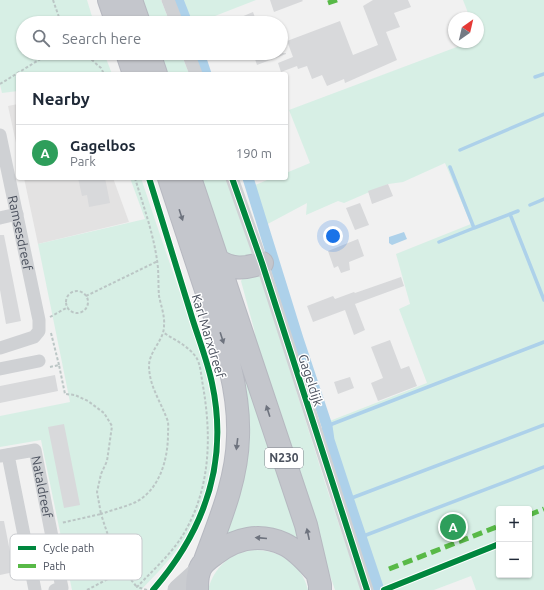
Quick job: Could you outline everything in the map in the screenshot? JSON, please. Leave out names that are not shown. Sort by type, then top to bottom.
[{"type":"highway","points":[[109,0],[115,16]]},
{"type":"highway","points":[[131,0],[137,16]]},
{"type":"highway","points":[[129,60],[133,72]]},
{"type":"highway","points":[[151,60],[155,72]]},
{"type":"highway","name":"Karl Marxdreef","points":[[170,180],[230,364],[237,420],[238,438],[233,477],[226,502],[200,575]]},
{"type":"highway","name":"N230","points":[[191,180],[306,526],[320,584]]},
{"type":"highway","points":[[217,260],[225,266],[254,266]]},
{"type":"highway","points":[[231,303],[235,284],[254,266]]},
{"type":"highway","name":"N230","points":[[200,575],[231,543],[255,538],[271,539],[285,544],[299,554],[320,584]]},
{"type":"main road","points":[[178,590],[200,575]]},
{"type":"street","points":[[168,0],[174,16]]},
{"type":"street","points":[[191,60],[195,72]]},
{"type":"street","name":"Ramsesdreef","points":[[0,136],[42,323]]},
{"type":"street","name":"Gageldijk","points":[[232,180],[254,266],[367,590]]},
{"type":"street","points":[[0,218],[17,214]]},
{"type":"street","points":[[0,348],[34,336],[42,323]]},
{"type":"street","points":[[0,369],[39,361]]},
{"type":"street","name":"Nataldreef","points":[[4,456],[35,450],[52,534]]},
{"type":"street","points":[[4,456],[22,534]]},
{"type":"street","points":[[33,580],[35,590]]},
{"type":"street","name":"Nataldreef","points":[[55,590],[62,588],[60,580]]},
{"type":"path","points":[[53,0],[59,16]]},
{"type":"path","points":[[19,72],[39,60]]},
{"type":"path","points":[[92,60],[101,68],[103,72]]},
{"type":"path","points":[[0,84],[16,74]]},
{"type":"path","points":[[50,525],[101,514],[136,502],[155,484],[165,464],[168,447],[168,421],[153,390],[149,363],[154,349],[164,333],[159,295],[158,261],[154,239],[136,180]]},
{"type":"path","points":[[86,296],[158,261]]},
{"type":"path","points":[[78,291],[86,296],[88,303],[82,311],[72,312],[68,307],[67,300],[72,293],[78,291]]},
{"type":"path","points":[[68,307],[42,323],[59,365],[65,394],[75,395],[88,401],[104,413],[112,426],[107,461],[101,474],[97,492],[101,514],[108,534]]},
{"type":"path","points":[[137,587],[167,556],[188,527],[197,504],[207,464],[207,410],[200,365],[189,349],[164,333]]},
{"type":"path","points":[[39,361],[40,368],[59,365]]},
{"type":"path","points":[[87,590],[106,580]]},
{"type":"path","points":[[131,580],[137,587],[147,590]]},
{"type":"shaded area","points":[[16,104],[16,143],[8,106]]},
{"type":"shaded area","points":[[24,180],[114,180],[129,222],[38,244]]},
{"type":"green space","points":[[0,0],[87,0],[92,16],[16,16],[16,60],[107,60],[111,72],[16,72],[16,91],[2,93],[0,85]]},
{"type":"green space","points":[[137,0],[161,0],[167,16],[143,16]]},
{"type":"green space","points":[[177,0],[256,0],[215,16],[183,16]]},
{"type":"green space","points":[[463,0],[544,0],[544,590],[476,590],[471,576],[434,590],[376,590],[357,539],[322,424],[427,383],[399,309],[410,304],[396,254],[471,224],[445,163],[403,182],[388,184],[344,203],[338,201],[306,215],[307,203],[262,227],[248,188],[267,180],[288,180],[288,172],[310,163],[289,110],[454,48],[484,48],[484,12],[468,12]]},
{"type":"green space","points":[[157,60],[184,60],[188,72],[161,72]]},
{"type":"green space","points":[[131,180],[142,180],[209,379],[214,417],[213,455],[210,474],[205,493],[190,529],[174,553],[141,590],[72,590],[70,580],[142,580],[142,534],[60,534],[41,440],[0,447],[0,416],[70,402],[38,244],[145,219]]},
{"type":"green space","points":[[184,180],[283,475],[299,541],[223,537],[243,464]]},
{"type":"green space","points":[[198,180],[229,180],[253,251],[249,261],[222,254]]},
{"type":"green space","points":[[260,275],[326,486],[361,590],[335,590],[258,360],[254,329],[241,281],[244,276]]},
{"type":"green space","points":[[253,550],[272,552],[288,560],[301,573],[308,590],[208,590],[214,574],[224,562],[237,554]]},
{"type":"water","points":[[404,232],[407,239],[392,245],[389,243],[389,237]]},
{"type":"building","points":[[270,0],[302,0],[303,1],[274,12]]},
{"type":"building","points":[[373,0],[408,0],[411,7],[394,13],[400,27],[386,32],[397,60],[345,83],[344,79],[327,86],[322,75],[312,79],[307,66],[298,69],[297,66],[281,72],[278,63],[293,57],[288,41],[340,21],[353,55],[378,45],[363,6]]},
{"type":"building","points":[[253,12],[254,16],[244,16]]},
{"type":"building","points":[[255,60],[270,60],[257,65]]},
{"type":"building","points":[[78,180],[105,180],[110,203],[89,207],[87,195],[82,196]]},
{"type":"building","points":[[388,184],[393,196],[372,204],[368,191]]},
{"type":"building","points":[[360,203],[369,225],[355,230],[346,208]]},
{"type":"building","points":[[0,235],[4,235],[21,321],[6,324],[0,290]]},
{"type":"building","points":[[358,239],[364,256],[349,262],[350,270],[341,273],[338,266],[334,268],[328,251]]},
{"type":"building","points":[[401,277],[404,286],[355,304],[365,330],[354,335],[345,310],[313,322],[307,306],[333,296],[335,299]]},
{"type":"building","points":[[390,340],[401,369],[409,366],[417,386],[378,401],[371,383],[383,378],[371,347]]},
{"type":"building","points":[[55,375],[58,391],[0,403],[0,386]]},
{"type":"building","points":[[350,377],[354,388],[338,394],[334,382]]},
{"type":"building","points":[[64,424],[80,505],[64,508],[48,427]]},
{"type":"building","points":[[0,521],[4,521],[10,552],[10,573],[0,575]]},
{"type":"waterway","points":[[178,0],[184,16]]},
{"type":"waterway","points":[[201,60],[205,72]]},
{"type":"waterway","points":[[535,77],[544,74]]},
{"type":"waterway","points":[[460,150],[544,114]]},
{"type":"waterway","points":[[439,242],[474,228],[450,167]]},
{"type":"waterway","points":[[249,180],[298,339],[327,426],[329,440],[379,590]]},
{"type":"waterway","points":[[530,205],[544,199]]},
{"type":"waterway","points":[[474,228],[518,211]]},
{"type":"waterway","points":[[510,214],[544,300]]},
{"type":"waterway","points":[[327,426],[544,342]]},
{"type":"waterway","points":[[349,499],[544,425]]},
{"type":"waterway","points":[[361,537],[544,467]]},
{"type":"marked path","points":[[328,3],[337,0]]},
{"type":"marked path","points":[[532,514],[544,509]]},
{"type":"marked path","points":[[389,569],[496,527]]},
{"type":"cycle path","points":[[150,180],[210,374],[216,412],[217,440],[215,467],[208,494],[199,519],[187,543],[153,590]]},
{"type":"cycle path","points":[[233,180],[262,263],[367,590]]},
{"type":"cycle path","points":[[384,590],[496,545]]},
{"type":"place","name":"Gagelbos","points":[[453,527]]}]
